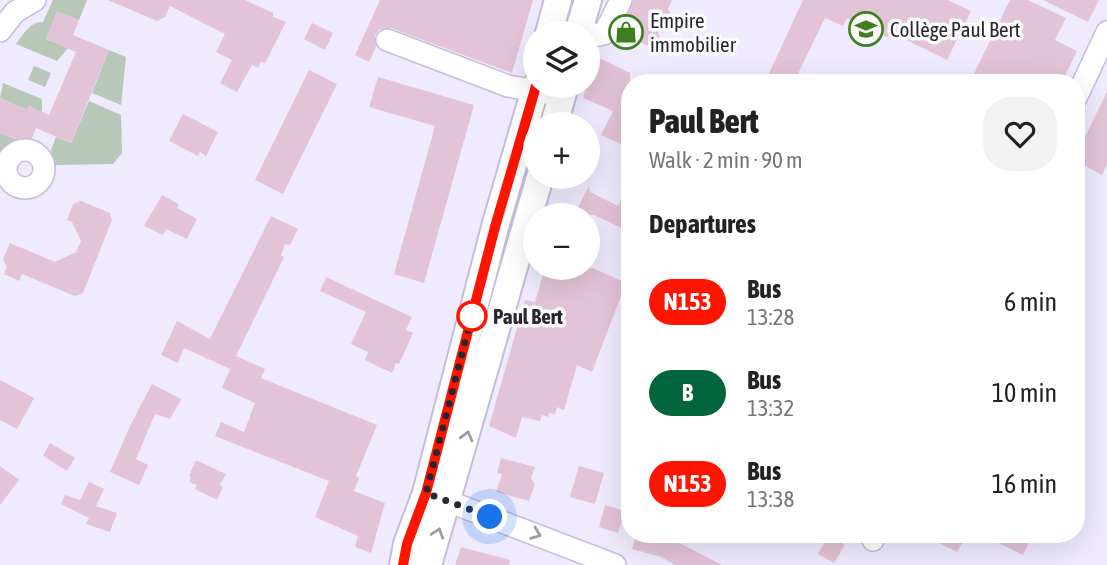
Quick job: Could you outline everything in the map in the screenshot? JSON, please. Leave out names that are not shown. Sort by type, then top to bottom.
[{"type":"main road","points":[[552,21],[558,0]]},
{"type":"main road","points":[[582,21],[588,0]]},
{"type":"main road","points":[[428,565],[437,497],[495,227],[532,98]]},
{"type":"main road","points":[[403,565],[407,544],[437,497],[536,189]]},
{"type":"street","points":[[0,31],[15,12],[35,0]]},
{"type":"street","points":[[600,35],[604,34],[621,0]]},
{"type":"street","points":[[1085,80],[1107,32]]},
{"type":"street","points":[[387,40],[508,86],[523,87]]},
{"type":"street","points":[[437,497],[615,565]]},
{"type":"green space","points":[[53,0],[87,0],[79,20],[57,12],[46,39],[68,48],[57,61],[16,44],[31,26],[43,22]]},
{"type":"green space","points":[[109,50],[126,57],[121,105],[92,93]]},
{"type":"green space","points":[[34,66],[51,73],[45,87],[28,80]]},
{"type":"green space","points":[[3,83],[42,99],[42,112],[29,106],[27,110],[0,98]]},
{"type":"green space","points":[[89,101],[121,115],[122,153],[113,164],[55,165],[51,150],[56,137],[71,143]]},
{"type":"green space","points":[[0,133],[29,145],[10,147],[0,154]]},
{"type":"building","points":[[108,0],[245,0],[286,22],[265,63],[261,62],[258,68],[252,65],[237,92],[220,83],[232,60],[216,52],[225,34],[170,6],[165,17],[157,21]]},
{"type":"building","points":[[380,0],[533,0],[527,21],[523,21],[523,35],[512,73],[391,28],[379,29],[375,35],[376,47],[369,62],[355,55]]},
{"type":"building","points":[[634,0],[672,0],[668,9],[671,14],[658,33],[660,38],[651,47],[619,33]]},
{"type":"building","points":[[803,0],[948,0],[971,11],[947,60],[896,35],[894,40],[847,18],[843,26],[825,18],[798,74],[769,74]]},
{"type":"building","points":[[1010,0],[1028,0],[1066,18],[1055,40],[1077,51],[1066,74],[974,74]]},
{"type":"building","points":[[1043,0],[1099,0],[1088,22]]},
{"type":"building","points":[[57,11],[79,20],[73,35],[109,50],[71,143],[36,128],[29,145],[0,133],[0,98],[27,110],[29,106],[49,115],[76,52],[46,39]]},
{"type":"building","points":[[312,23],[333,33],[325,50],[304,39]]},
{"type":"building","points":[[600,58],[630,73],[621,74],[621,144],[601,135],[613,111],[583,98],[600,98]]},
{"type":"building","points":[[309,70],[337,84],[283,194],[255,180]]},
{"type":"building","points":[[378,77],[474,105],[424,283],[394,274],[435,126],[369,107]]},
{"type":"building","points":[[1107,92],[1107,165],[1102,175],[1085,166],[1085,137]]},
{"type":"building","points":[[183,114],[218,132],[206,156],[200,152],[198,156],[169,141]]},
{"type":"building","points":[[587,189],[618,206],[621,200],[621,228],[600,218],[600,203],[580,203]]},
{"type":"building","points":[[162,195],[179,204],[177,208],[197,219],[187,239],[166,229],[163,235],[144,226]]},
{"type":"building","points":[[81,201],[110,213],[112,220],[83,293],[75,296],[22,274],[19,281],[4,274],[7,267],[3,259],[10,243],[55,262],[76,252],[81,241],[72,222],[67,220],[73,204]]},
{"type":"building","points":[[271,216],[298,229],[290,245],[285,244],[281,256],[284,257],[236,356],[265,369],[261,378],[377,425],[356,476],[359,478],[354,491],[385,503],[371,553],[355,547],[358,536],[315,517],[329,481],[215,436],[221,422],[244,432],[255,403],[222,388],[230,369],[184,348],[178,363],[161,355],[177,321],[210,339]]},
{"type":"building","points":[[600,271],[621,281],[621,296],[592,372],[577,365],[564,410],[557,407],[555,414],[549,413],[548,417],[542,415],[540,421],[522,417],[516,438],[489,426],[525,300],[535,302],[541,280],[600,280]]},
{"type":"building","points":[[326,277],[412,317],[406,330],[413,333],[392,373],[365,360],[368,352],[351,344],[366,312],[320,291]]},
{"type":"building","points":[[0,380],[34,398],[17,429],[0,420]]},
{"type":"building","points":[[152,384],[181,399],[170,419],[155,414],[136,459],[148,465],[139,485],[110,472]]},
{"type":"building","points":[[50,443],[75,458],[67,471],[43,456]]},
{"type":"building","points":[[501,458],[535,467],[531,478],[535,484],[529,501],[496,492],[502,474],[497,473]]},
{"type":"building","points":[[196,460],[226,474],[217,500],[195,489],[197,485],[189,482]]},
{"type":"building","points":[[0,466],[19,480],[0,505]]},
{"type":"building","points":[[579,466],[604,473],[595,504],[570,497]]},
{"type":"building","points":[[89,482],[104,489],[96,506],[117,513],[110,532],[86,524],[89,518],[61,504],[65,495],[80,500]]},
{"type":"building","points":[[605,505],[621,510],[618,533],[599,527]]},
{"type":"building","points":[[634,543],[679,543],[722,565],[675,565],[661,557],[632,549]]},
{"type":"building","points":[[824,543],[845,545],[834,563],[818,554]]},
{"type":"building","points":[[939,543],[962,543],[957,552]]},
{"type":"building","points":[[998,543],[1029,543],[1023,555]]},
{"type":"building","points":[[461,547],[510,560],[509,565],[455,565]]},
{"type":"bus line","name":"N153","points":[[403,565],[407,544],[426,493],[495,227],[532,98]]},
{"type":"place","name":"Collège Paul Bert","points":[[866,29]]},
{"type":"place","name":"Empire immobilier","points":[[626,32]]},
{"type":"place","name":"Paul Bert","points":[[472,316]]},
{"type":"route","points":[[472,316],[473,311],[426,493],[490,517]]}]
